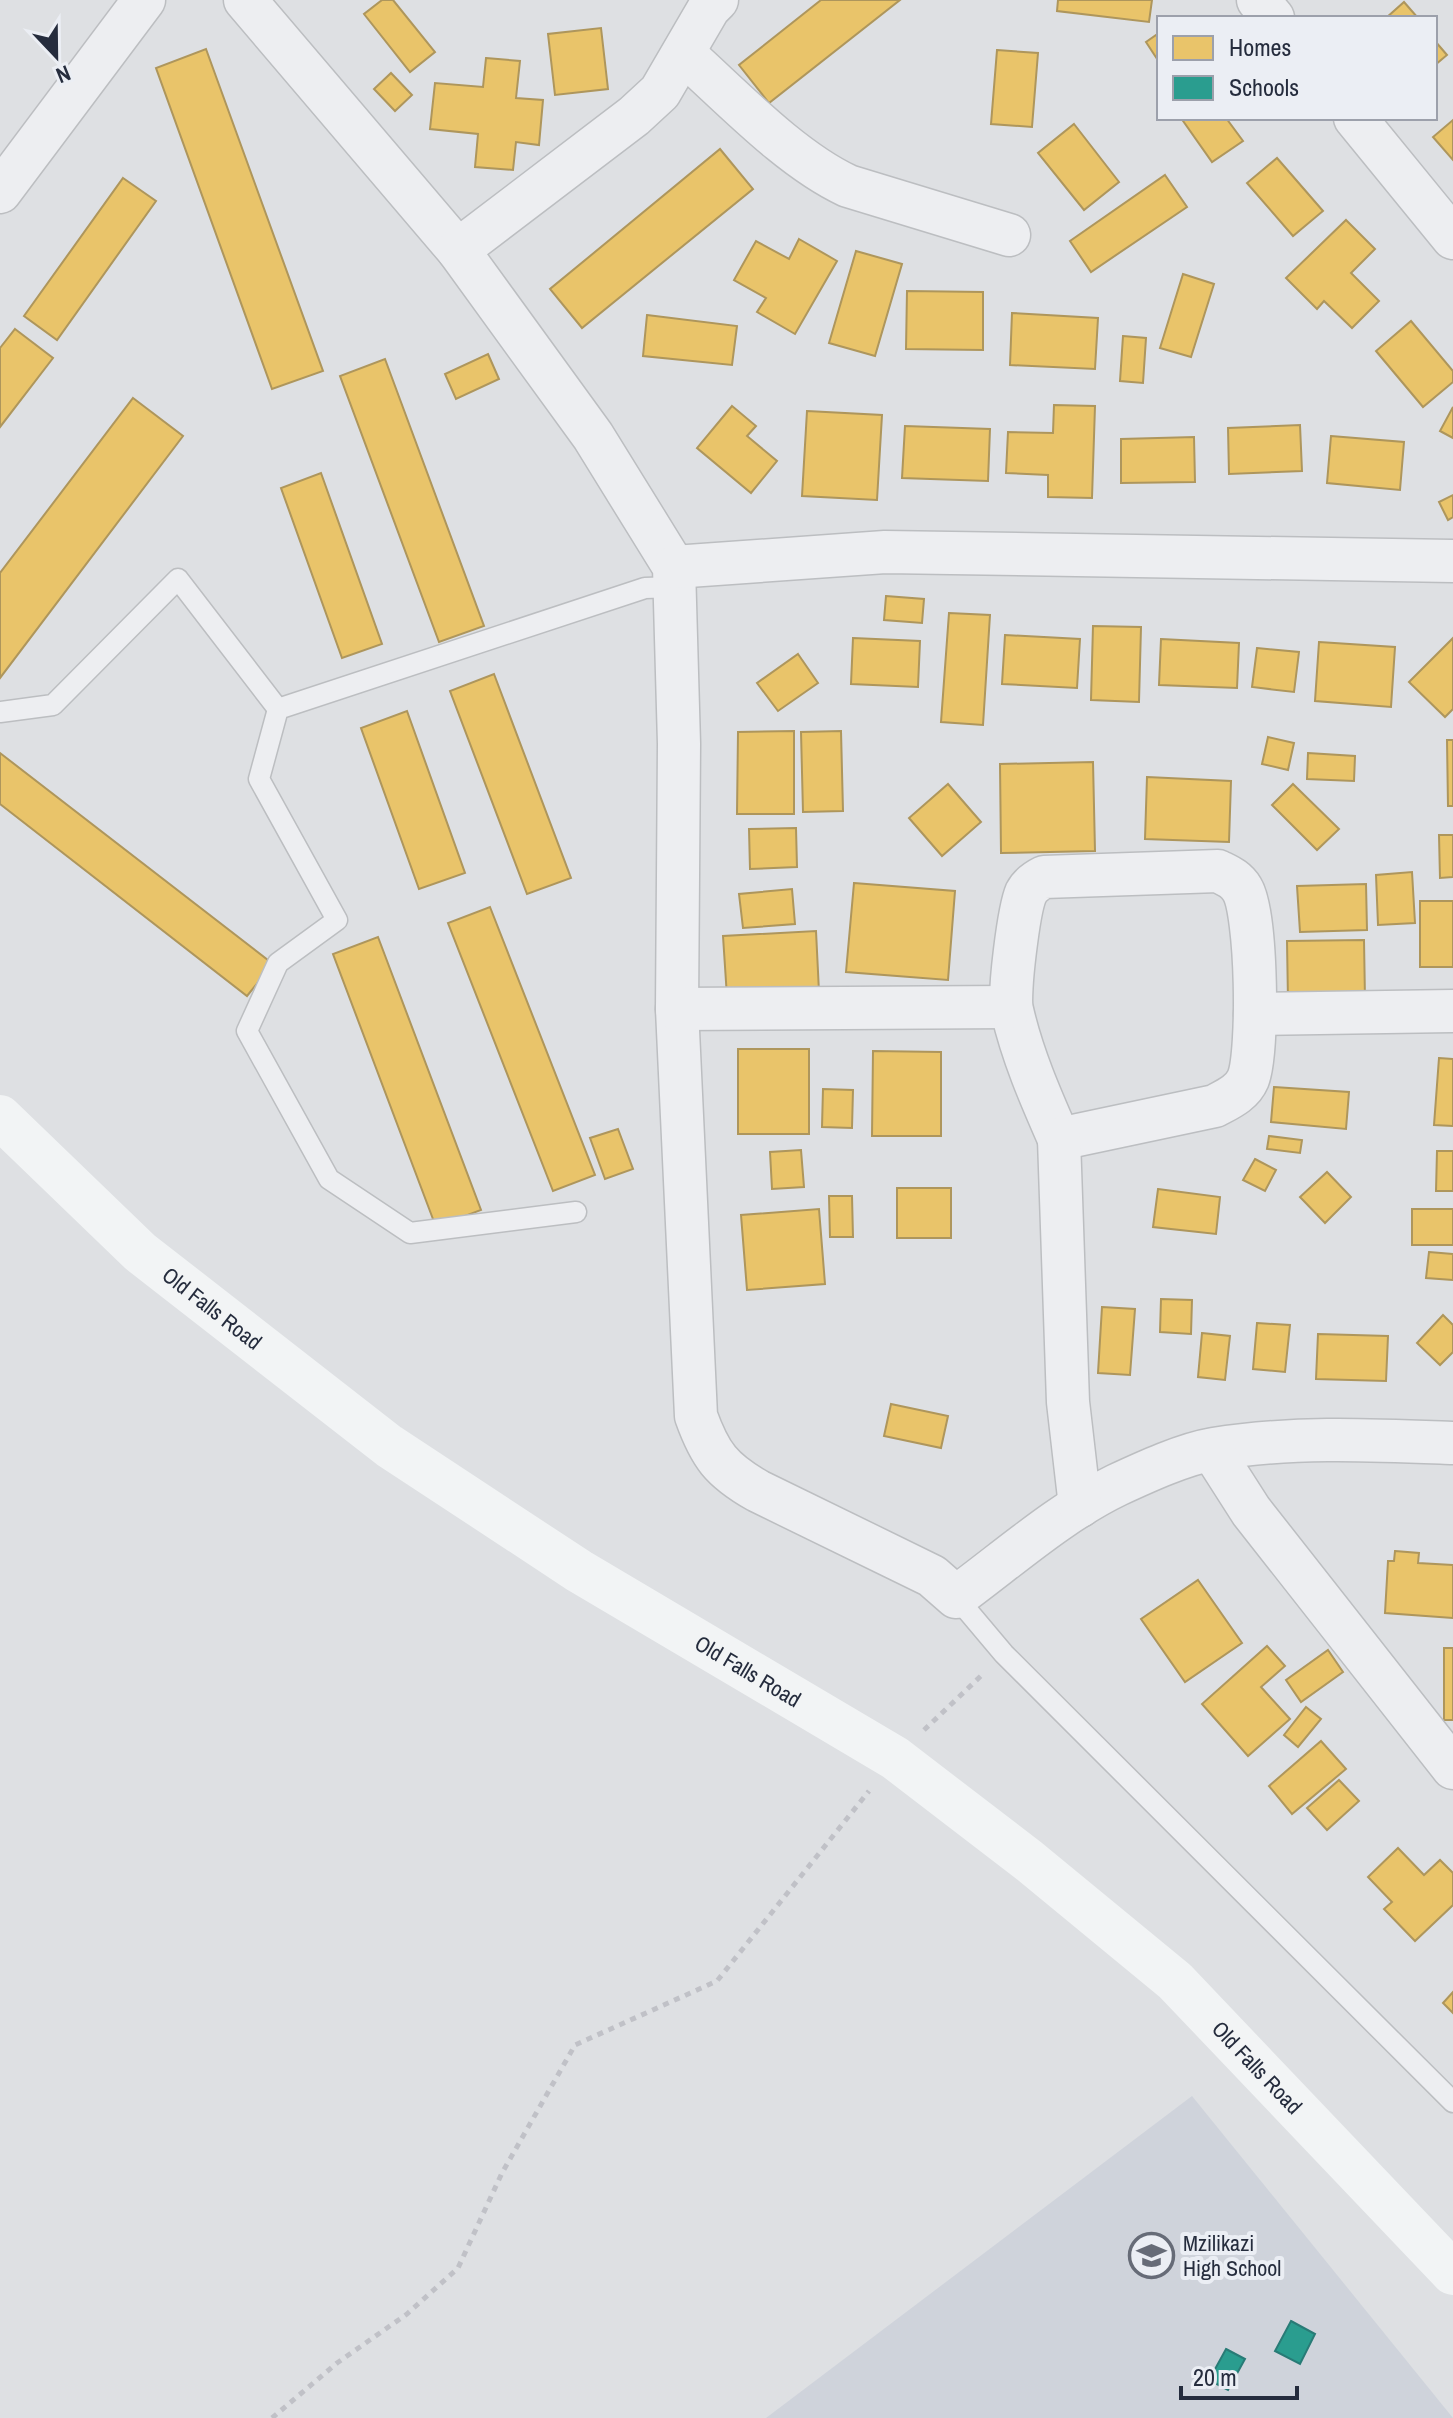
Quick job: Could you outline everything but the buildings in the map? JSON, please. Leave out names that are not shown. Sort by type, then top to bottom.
[{"type":"street","points":[[0,192],[144,0]]},
{"type":"street","points":[[245,0],[458,250],[593,436],[674,577],[679,744],[677,1009],[696,1416],[715,1459],[733,1477],[932,1576],[956,1597],[1080,1506],[1151,1470],[1212,1450],[1345,1440],[1453,1443]]},
{"type":"street","points":[[1258,0],[1271,16]]},
{"type":"street","points":[[458,250],[634,116],[660,92],[684,54],[709,3]]},
{"type":"street","points":[[684,54],[766,128],[829,177],[848,186],[1009,235]]},
{"type":"street","points":[[1357,120],[1453,238]]},
{"type":"street","points":[[674,577],[885,552],[1453,561]]},
{"type":"street","points":[[1059,1139],[1215,1106],[1235,1095],[1247,1081],[1252,1063],[1255,1014],[1251,914],[1244,891],[1234,879],[1218,871],[1044,877],[1034,882],[1026,893],[1020,913],[1011,1007],[1034,1080],[1059,1139],[1068,1402],[1080,1506]]},
{"type":"street","points":[[677,1009],[1011,1007]]},
{"type":"street","points":[[1255,1014],[1453,1011]]},
{"type":"street","name":"Old Falls Road","points":[[0,1117],[140,1252],[389,1446],[579,1571],[895,1758],[1028,1860],[1175,1981],[1453,2273]]},
{"type":"street","points":[[1212,1450],[1251,1511],[1453,1768]]},
{"type":"lane","points":[[278,709],[674,577]]},
{"type":"lane","points":[[0,712],[53,705],[178,579],[278,709]]},
{"type":"lane","points":[[278,709],[259,779],[337,920],[278,963],[247,1031],[329,1179],[410,1233],[576,1212]]},
{"type":"lane","points":[[956,1597],[1004,1654],[1453,2102]]},
{"type":"path","points":[[272,2418],[337,2363],[407,2314],[458,2268],[502,2173],[575,2045],[717,1981],[895,1758],[1004,1654]]},
{"type":"shaded area","name":"Mzilikazi High School","points":[[1192,2096],[1453,2418],[766,2418]]},
{"type":"place","name":"Mzilikazi High School","points":[[1152,2256]]}]
